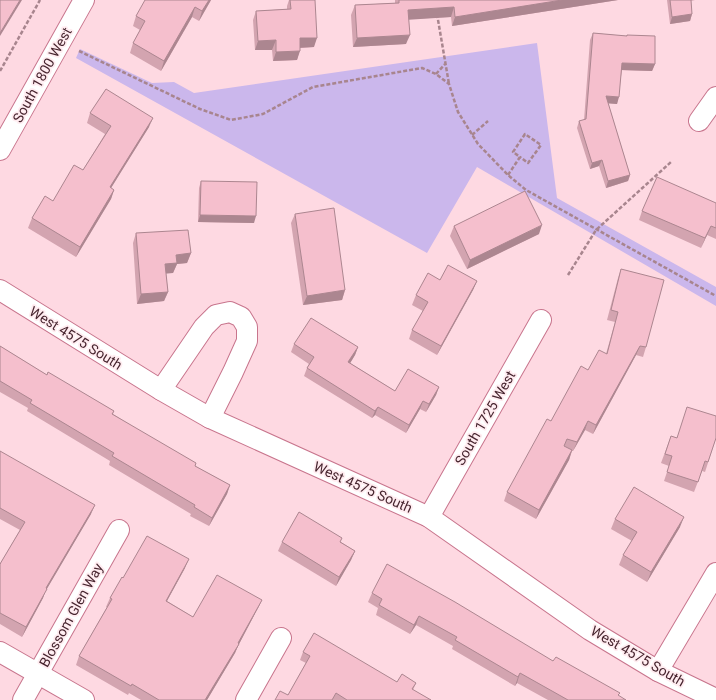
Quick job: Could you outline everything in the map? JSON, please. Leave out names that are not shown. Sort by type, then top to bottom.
[{"type":"street","name":"South 1800 West","points":[[0,150],[84,0]]},
{"type":"street","points":[[699,121],[716,97]]},
{"type":"street","name":"West 4575 South","points":[[0,290],[161,390],[210,418],[429,516],[590,630],[658,671],[716,699]]},
{"type":"street","points":[[161,390],[204,327],[216,316],[230,312],[241,317],[247,326],[247,341],[210,418]]},
{"type":"street","name":"South 1725 West","points":[[429,516],[541,320]]},
{"type":"street","name":"Blossom Glen Way","points":[[23,700],[118,530]]},
{"type":"street","points":[[658,671],[716,574]]},
{"type":"street","points":[[246,700],[281,638]]},
{"type":"street","points":[[0,652],[84,700]]},
{"type":"path","points":[[0,71],[40,0]]},
{"type":"path","points":[[436,7],[448,84],[458,112],[478,144],[508,175],[526,190],[716,296]]},
{"type":"path","points":[[78,50],[200,109],[231,120],[263,114],[313,87],[422,68],[436,74],[448,84]]},
{"type":"path","points":[[436,74],[445,64]]},
{"type":"path","points":[[472,135],[488,121]]},
{"type":"path","points":[[525,134],[541,145],[528,163],[520,157],[513,152],[525,134]]},
{"type":"path","points":[[508,175],[520,157]]},
{"type":"path","points":[[568,276],[596,230],[671,162]]},
{"type":"shaded area","points":[[537,43],[557,198],[716,287],[716,306],[477,167],[427,253],[76,58],[80,49],[152,83],[174,82],[194,93]]},
{"type":"building","points":[[0,0],[20,0],[0,33]]},
{"type":"building","points":[[145,0],[209,0],[202,11],[195,7],[164,61],[133,43],[145,21],[136,16]]},
{"type":"building","points":[[290,0],[315,0],[317,38],[300,38],[300,51],[276,52],[276,40],[258,41],[256,11],[291,9]]},
{"type":"building","points":[[399,0],[562,0],[455,17],[454,7],[408,10],[410,35],[357,38],[355,5],[399,3]]},
{"type":"building","points":[[670,0],[691,0],[692,14],[672,17]]},
{"type":"building","points":[[593,33],[627,36],[655,36],[655,64],[622,63],[619,97],[606,96],[630,175],[608,181],[602,160],[592,163],[579,121],[586,119]]},
{"type":"building","points":[[106,89],[153,118],[110,187],[114,190],[80,247],[32,218],[45,196],[53,201],[74,165],[83,170],[111,126],[90,113]]},
{"type":"building","points":[[657,177],[716,203],[716,228],[711,226],[705,238],[642,211]]},
{"type":"building","points":[[201,181],[257,182],[256,216],[200,215]]},
{"type":"building","points":[[525,191],[542,225],[470,260],[454,226]]},
{"type":"building","points":[[334,208],[345,290],[307,296],[295,214]]},
{"type":"building","points":[[188,230],[191,253],[176,255],[177,263],[165,264],[168,292],[141,294],[136,233]]},
{"type":"building","points":[[448,265],[477,281],[441,346],[412,330],[428,302],[416,295],[428,273],[440,280]]},
{"type":"building","points":[[621,269],[664,280],[646,347],[640,346],[596,425],[588,421],[577,442],[567,439],[564,446],[572,450],[539,510],[507,492],[547,419],[551,421],[581,366],[588,370],[599,350],[607,354],[618,312],[611,310]]},
{"type":"building","points":[[311,318],[358,347],[348,362],[395,391],[408,369],[439,387],[429,404],[423,401],[409,425],[378,407],[375,411],[307,368],[314,357],[294,344]]},
{"type":"building","points":[[0,346],[47,375],[48,372],[114,411],[112,414],[196,463],[195,466],[230,485],[212,518],[194,507],[195,505],[112,456],[114,453],[30,403],[32,400],[0,381]]},
{"type":"building","points":[[687,407],[716,416],[716,438],[708,462],[705,461],[698,482],[667,472],[672,456],[665,454],[671,436],[677,438]]},
{"type":"building","points":[[0,451],[95,505],[46,588],[47,589],[26,627],[0,613],[0,564],[25,522],[0,508]]},
{"type":"building","points":[[634,487],[684,517],[651,572],[623,555],[637,532],[615,519]]},
{"type":"building","points":[[299,512],[342,538],[340,542],[355,551],[339,577],[282,542]]},
{"type":"building","points":[[147,536],[189,559],[166,601],[193,617],[217,575],[262,600],[238,643],[239,644],[205,700],[159,700],[132,684],[131,686],[79,656],[112,599],[110,598]]},
{"type":"building","points":[[387,564],[455,602],[553,661],[556,657],[620,693],[618,695],[626,700],[568,700],[520,673],[518,677],[455,640],[457,637],[419,616],[414,625],[379,605],[382,599],[372,593]]},
{"type":"building","points":[[314,633],[397,682],[402,674],[416,683],[412,689],[431,700],[347,700],[336,693],[332,700],[275,700],[280,691],[288,695],[310,656],[303,652]]}]
